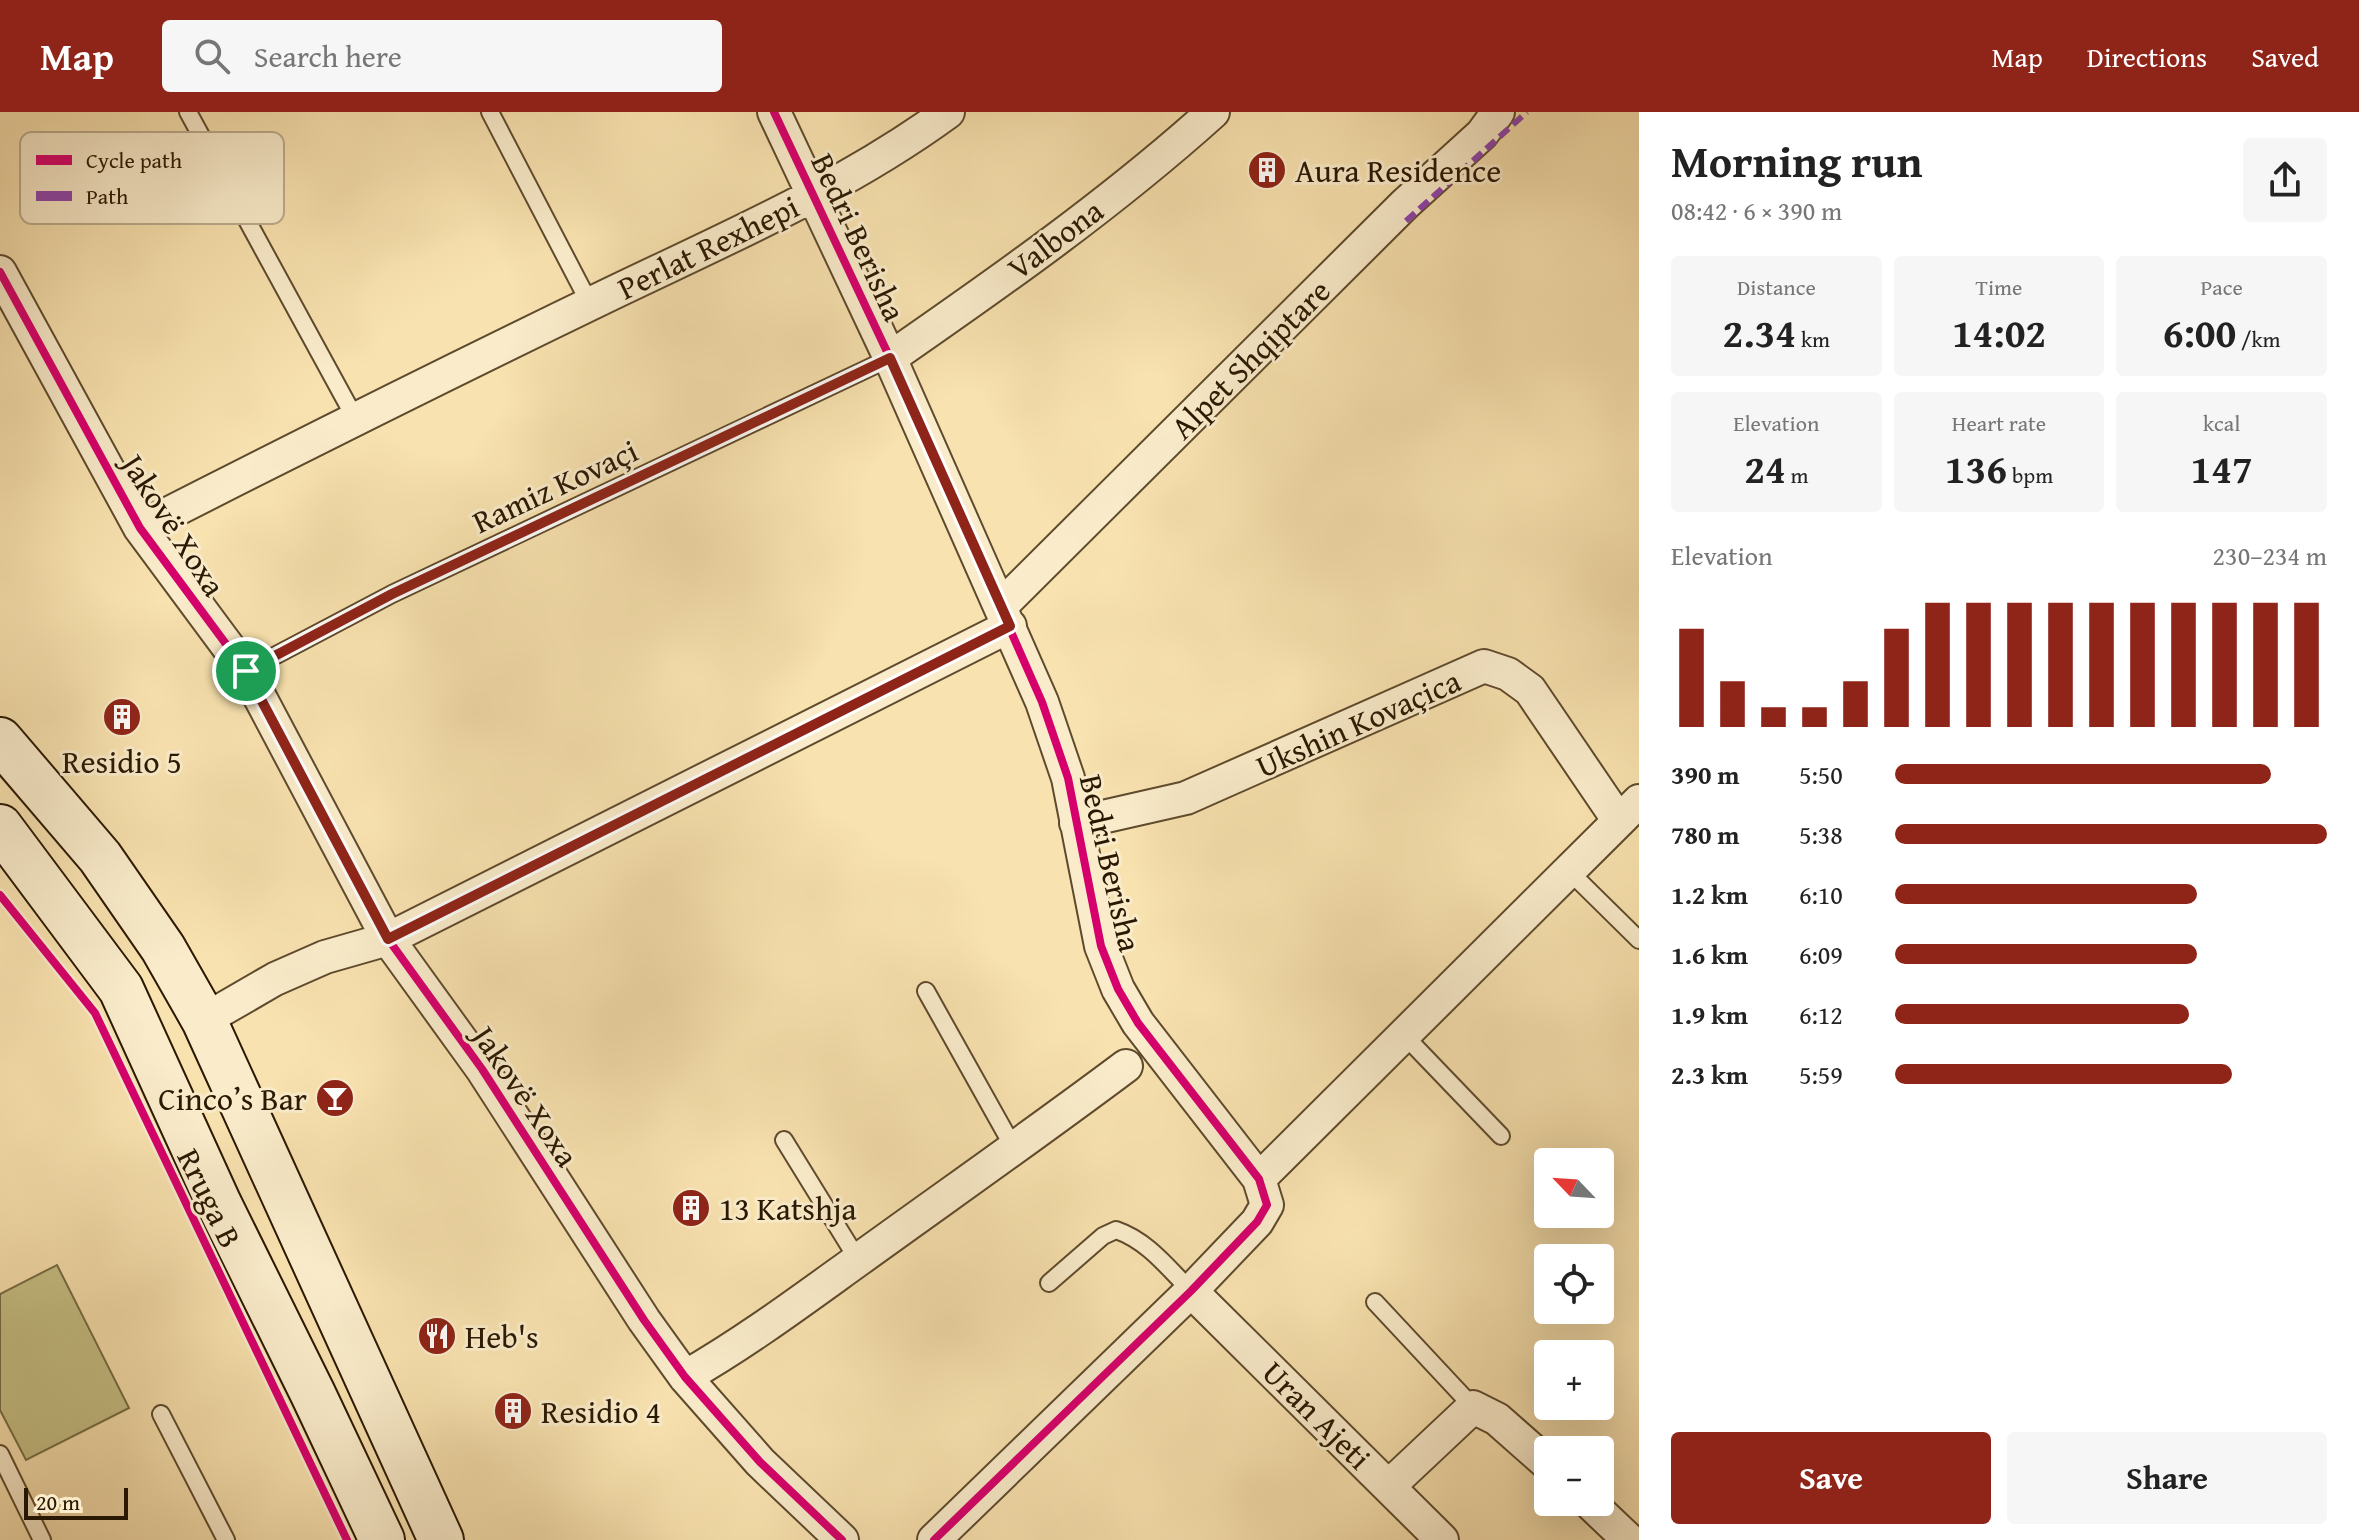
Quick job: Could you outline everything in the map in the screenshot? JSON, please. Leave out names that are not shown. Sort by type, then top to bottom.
[{"type":"main road","name":"Rruga B","points":[[0,740],[100,857],[163,948],[204,1020],[441,1540]]},
{"type":"main road","name":"Rruga B","points":[[2,830],[121,989],[219,1204],[382,1540]]},
{"type":"street","name":"Bedri Berisha","points":[[774,112],[890,358],[1047,714],[1068,778],[1101,946],[1118,989],[1138,1023],[1263,1192]]},
{"type":"street","name":"Perlat Rexhepi","points":[[140,528],[355,418],[814,196],[915,136],[948,112]]},
{"type":"street","name":"Valbona","points":[[890,358],[1093,211],[1213,112]]},
{"type":"street","name":"Alpet Shqiptare","points":[[204,1020],[275,979],[325,957],[388,939],[1006,616],[1405,204],[1482,134],[1498,112]]},
{"type":"street","name":"Jakovë Xoxa","points":[[0,272],[140,528],[246,671],[388,939],[482,1069],[644,1320],[685,1377],[760,1462],[842,1540]]},
{"type":"street","name":"Ukshin Kovaçica","points":[[1076,823],[1186,798],[1484,666],[1508,674],[1530,690],[1629,811]]},
{"type":"street","points":[[934,1540],[1191,1291],[1257,1222],[1263,1192],[1403,1034],[1629,811]]},
{"type":"street","points":[[685,1377],[733,1349],[1015,1150],[1126,1066]]},
{"type":"street","name":"Uran Ajeti","points":[[1191,1291],[1442,1540]]},
{"type":"street","points":[[1389,1486],[1473,1407],[1497,1419],[1534,1452]]},
{"type":"street","points":[[1604,1516],[1629,1540]]},
{"type":"lane","points":[[188,112],[199,132]]},
{"type":"lane","name":"Perlat Rexhepi","points":[[490,112],[590,304]]},
{"type":"lane","points":[[249,224],[355,418]]},
{"type":"lane","name":"Ramiz Kovaçi","points":[[246,671],[392,594],[890,358]]},
{"type":"lane","points":[[1568,870],[1639,940]]},
{"type":"lane","points":[[926,991],[1015,1150]]},
{"type":"lane","points":[[1403,1034],[1501,1136]]},
{"type":"lane","points":[[784,1140],[858,1260]]},
{"type":"lane","name":"Uran Ajeti","points":[[1049,1283],[1103,1236],[1116,1230],[1145,1244],[1191,1291]]},
{"type":"lane","points":[[1375,1302],[1473,1407]]},
{"type":"lane","points":[[161,1414],[226,1540]]},
{"type":"lane","points":[[0,1454],[42,1540]]},
{"type":"shaded area","points":[[57,1265],[129,1408],[26,1460],[0,1410],[0,1294]]},
{"type":"marked path","points":[[1406,221],[1527,112]]},
{"type":"cycle path","points":[[774,112],[890,358],[1042,702],[1068,778],[1101,946],[1118,989],[1138,1023],[1259,1179],[1267,1205],[1257,1222],[1191,1291],[934,1540]]},
{"type":"cycle path","points":[[0,272],[140,528],[246,671],[388,939],[482,1069],[644,1320],[685,1377],[760,1462],[842,1540]]},
{"type":"cycle path","points":[[0,895],[95,1013],[347,1540]]},
{"type":"place","name":"Aura Residence","points":[[1267,170]]},
{"type":"place","name":"Residio 5","points":[[122,717]]},
{"type":"place","name":"Cinco’s Bar","points":[[335,1098]]},
{"type":"place","name":"13 Katshja","points":[[691,1208]]},
{"type":"place","name":"Heb's","points":[[437,1336]]},
{"type":"place","name":"Residio 4","points":[[513,1411]]},
{"type":"route","points":[[890,358],[1010,626],[388,939],[246,671],[392,594],[890,358]]}]
